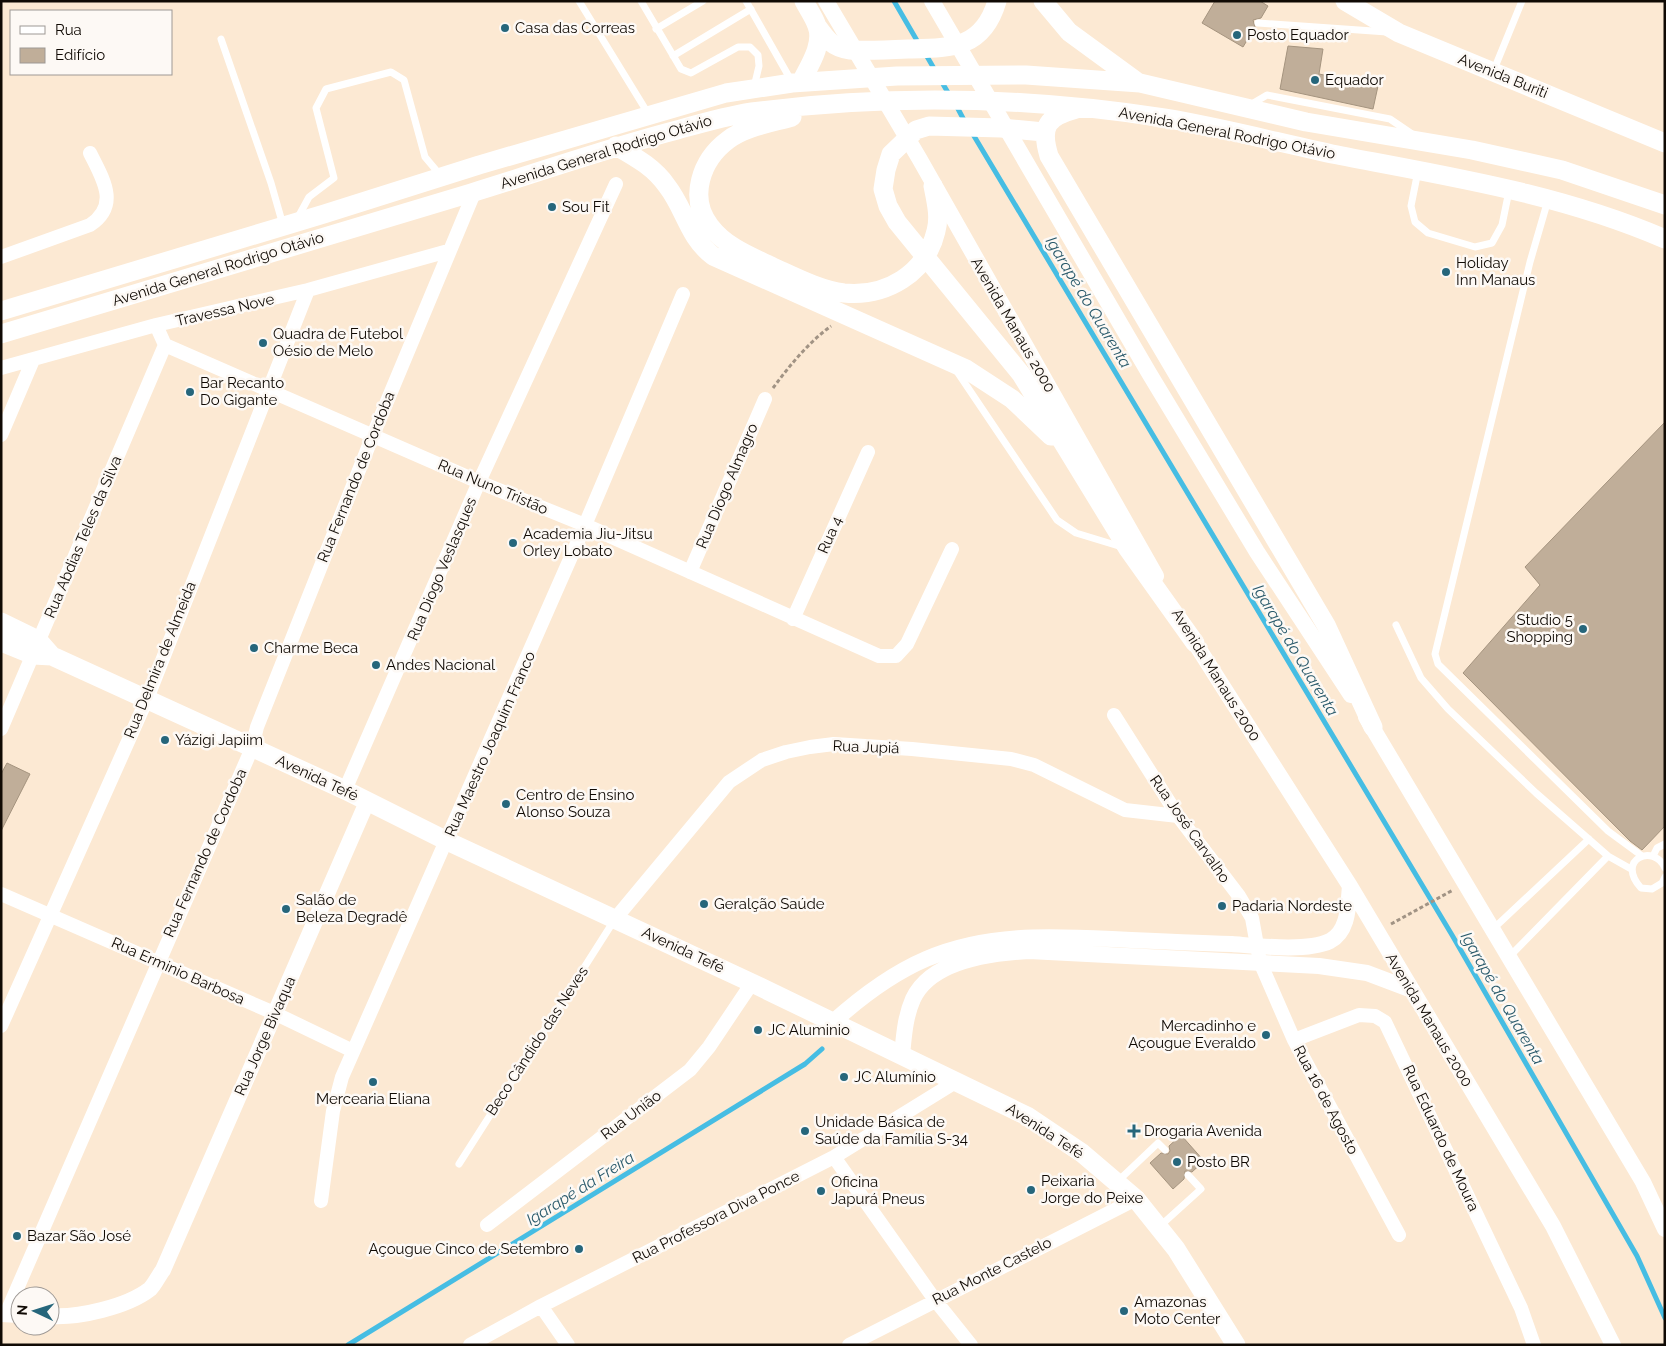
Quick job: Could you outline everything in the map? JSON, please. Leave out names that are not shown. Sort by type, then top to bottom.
[{"type":"main road","points":[[804,1],[817,26],[831,44],[838,48],[891,50],[953,47],[974,38],[985,28],[993,16],[997,1]]},
{"type":"main road","points":[[1043,1],[1069,32],[1114,67],[1140,83]]},
{"type":"main road","name":"Avenida Buriti","points":[[1345,1],[1399,33],[1665,143]]},
{"type":"main road","points":[[797,82],[816,51],[817,26]]},
{"type":"main road","name":"Avenida General Rodrigo Otávio","points":[[1,311],[442,176],[649,115],[754,88],[797,82],[897,76],[1026,75],[1140,83],[1306,122],[1472,150],[1562,170],[1665,205]]},
{"type":"main road","name":"Avenida General Rodrigo Otávio","points":[[1,334],[474,193],[616,146],[727,117],[912,100],[979,101],[1083,107],[1169,119],[1418,170],[1548,199],[1626,222],[1665,239]]},
{"type":"main road","points":[[834,106],[749,129],[729,139],[716,150],[704,167],[698,189],[701,210],[709,226],[723,241],[746,254],[821,287],[843,293],[870,293],[893,286],[912,273],[928,252],[936,231],[938,211],[934,186]]},
{"type":"main road","points":[[1083,107],[1057,114],[1048,123],[1044,132],[1048,156],[1326,625],[1373,727]]},
{"type":"main road","points":[[1044,132],[1001,128],[930,126],[911,134],[891,154],[883,189],[888,206],[897,222],[1021,374],[1128,549],[1195,643]]},
{"type":"main road","points":[[616,146],[656,172],[669,187],[692,234],[703,248],[728,263],[950,361],[995,386],[1012,399],[1072,457]]},
{"type":"main road","name":"Avenida Tefé","points":[[1,622],[36,648],[52,656],[345,790],[447,841],[752,983],[1028,1116],[1082,1153],[1136,1199],[1176,1249],[1236,1345]]},
{"type":"main road","name":"Avenida Tefé","points":[[1,642],[36,648]]},
{"type":"street","name":"Avenida Manaus 2000","points":[[826,1],[1195,643],[1350,886],[1553,1226],[1613,1345]]},
{"type":"street","points":[[932,1],[1149,373],[1257,552],[1373,727],[1492,929],[1510,956],[1643,1182],[1665,1229]]},
{"type":"street","points":[[1,257],[90,225],[99,219],[107,203],[105,184],[90,153]]},
{"type":"street","name":"Rua Diogo Veslasques","points":[[345,790],[479,482],[616,184]]},
{"type":"street","name":"Rua Fernando de Cordoba","points":[[9,1314],[157,962],[252,748],[257,727],[373,435],[448,251],[474,193]]},
{"type":"street","name":"Travessa Nove","points":[[1,368],[156,326],[308,290],[448,251]]},
{"type":"street","name":"Rua Delmira de Almeida","points":[[1,1026],[147,699],[308,290]]},
{"type":"street","name":"Rua Maestro Joaquim Franco","points":[[321,1201],[333,1111],[342,1077],[585,525],[683,294]]},
{"type":"street","points":[[156,326],[165,345]]},
{"type":"street","name":"Rua Nuno Tristão","points":[[165,345],[479,482],[585,525],[879,656],[896,656],[907,644],[952,549]]},
{"type":"street","name":"Rua Abdias Teles da Silva","points":[[1,729],[165,345]]},
{"type":"street","points":[[1,435],[34,360]]},
{"type":"street","name":"Rua Diogo Almagro","points":[[690,572],[764,399]]},
{"type":"street","name":"Rua 4","points":[[793,619],[868,452]]},
{"type":"street","name":"Rua José Carvalho","points":[[1114,715],[1178,816],[1248,911],[1252,918],[1258,954]]},
{"type":"street","name":"Rua Jupiá","points":[[616,919],[729,782],[762,760],[810,747],[834,744],[912,749],[1011,759],[1034,765],[1125,810],[1178,816]]},
{"type":"street","name":"Rua Jorge Bivaqua","points":[[60,1315],[103,1310],[122,1303],[150,1288],[163,1270],[367,802]]},
{"type":"street","points":[[902,1055],[907,1017],[914,997],[928,981],[948,968],[970,959],[998,953],[1028,951],[1258,954],[1319,944],[1331,940],[1343,926],[1347,913],[1350,886]]},
{"type":"street","name":"Rua Erminio Barbosa","points":[[1,894],[274,1013],[353,1051]]},
{"type":"street","points":[[833,1022],[872,989],[900,971],[927,958],[960,947],[1002,938],[1047,936],[1258,954],[1367,973],[1412,990]]},
{"type":"street","name":"Rua 16 de Agosto","points":[[1258,954],[1294,1040],[1399,1235]]},
{"type":"street","name":"Rua União","points":[[487,1225],[690,1070],[709,1048],[752,983]]},
{"type":"street","name":"Rua Eduardo de Moura","points":[[1294,1040],[1358,1015],[1375,1016],[1385,1022],[1521,1308],[1534,1345]]},
{"type":"street","name":"Rua Professora Diva Ponce","points":[[470,1345],[541,1306],[834,1157],[957,1081]]},
{"type":"street","points":[[834,1157],[935,1300],[971,1345]]},
{"type":"street","points":[[1643,1182],[1665,1208]]},
{"type":"street","name":"Rua Monte Castelo","points":[[849,1345],[1136,1199]]},
{"type":"street","points":[[541,1306],[568,1345]]},
{"type":"lane","points":[[579,1],[649,115]]},
{"type":"lane","points":[[641,1],[681,69],[691,73],[738,47],[750,47],[758,55],[759,66],[754,88]]},
{"type":"lane","points":[[656,29],[703,1]]},
{"type":"lane","points":[[746,1],[797,82]]},
{"type":"lane","points":[[1493,72],[1522,1]]},
{"type":"lane","points":[[673,56],[751,9]]},
{"type":"lane","points":[[1258,23],[1399,33]]},
{"type":"lane","points":[[221,39],[271,183],[289,224]]},
{"type":"lane","points":[[289,224],[309,196],[334,178],[316,108],[326,89],[391,72],[404,80],[425,157],[442,176]]},
{"type":"lane","points":[[1418,170],[1411,206],[1415,222],[1428,233],[1475,247],[1492,243],[1502,225],[1509,190]]},
{"type":"lane","points":[[1548,199],[1530,262],[1434,654],[1438,664],[1608,831],[1642,856],[1653,856],[1664,864]]},
{"type":"lane","points":[[950,361],[1057,520],[1076,533],[1128,549]]},
{"type":"lane","points":[[1396,625],[1421,678],[1429,689],[1536,793],[1608,856],[1631,869]]},
{"type":"lane","points":[[1492,929],[1589,839]]},
{"type":"lane","points":[[1653,856],[1657,848],[1665,844]]},
{"type":"lane","points":[[1510,956],[1608,856]]},
{"type":"lane","points":[[1642,856],[1633,864],[1631,869],[1632,878],[1641,888],[1652,889],[1664,881]]},
{"type":"lane","name":"Beco Cândido das Neves","points":[[459,1164],[616,919]]},
{"type":"lane","points":[[1116,1182],[1158,1143],[1164,1150]]},
{"type":"lane","points":[[1158,1227],[1201,1189],[1188,1175]]},
{"type":"path","points":[[764,399],[788,367],[814,338],[846,316]]},
{"type":"path","points":[[1377,932],[1466,884]]},
{"type":"building","name":"Posto Equador","points":[[1215,1],[1260,1],[1268,6],[1261,18],[1253,20],[1255,27],[1243,47],[1202,23]]},
{"type":"building","name":"Equador","points":[[1288,46],[1323,49],[1319,74],[1378,86],[1373,109],[1280,89]]},
{"type":"building","name":"Studio 5 Shopping","points":[[1665,422],[1665,826],[1642,850],[1630,841],[1463,673],[1540,585],[1525,567]]},
{"type":"building","points":[[7,763],[30,774],[1,831],[1,774]]},
{"type":"building","name":"Posto BR","points":[[1181,1135],[1204,1161],[1192,1172],[1185,1171],[1184,1179],[1173,1189],[1150,1163],[1161,1153],[1168,1154],[1170,1151],[1169,1146]]},
{"type":"waterway","name":"Igarapé do Quarenta","points":[[894,1],[919,44]]},
{"type":"waterway","name":"Igarapé do Quarenta","points":[[925,53],[936,72]]},
{"type":"waterway","name":"Igarapé do Quarenta","points":[[940,79],[950,96]]},
{"type":"waterway","name":"Igarapé do Quarenta","points":[[956,105],[966,124]]},
{"type":"waterway","name":"Igarapé do Quarenta","points":[[971,131],[1452,935],[1637,1256],[1665,1318]]},
{"type":"waterway","name":"Igarapé da Freira","points":[[348,1345],[805,1064],[822,1049]]},
{"type":"place","name":"Casa das Correas","points":[[505,28]]},
{"type":"place","name":"Posto Equador","points":[[1237,35]]},
{"type":"place","name":"Equador","points":[[1315,80]]},
{"type":"place","name":"Sou Fit","points":[[552,207]]},
{"type":"place","name":"Holiday Inn Manaus","points":[[1446,272]]},
{"type":"place","name":"Quadra de Futebol Oésio de Melo","points":[[263,343]]},
{"type":"place","name":"Bar Recanto Do Gigante","points":[[190,392]]},
{"type":"place","name":"Academia Jiu-Jitsu Orley Lobato","points":[[513,543]]},
{"type":"place","name":"Studio 5 Shopping","points":[[1583,629]]},
{"type":"place","name":"Charme Beca","points":[[254,648]]},
{"type":"place","name":"Andes Nacional","points":[[376,665]]},
{"type":"place","name":"Yázigi Japiim","points":[[165,740]]},
{"type":"place","name":"Centro de Ensino Alonso Souza","points":[[506,804]]},
{"type":"place","name":"Geralção Saúde","points":[[704,904]]},
{"type":"place","name":"Padaria Nordeste","points":[[1222,906]]},
{"type":"place","name":"Salão de Beleza Degradê","points":[[286,909]]},
{"type":"place","name":"JC Aluminio","points":[[758,1030]]},
{"type":"place","name":"Mercadinho e Açougue Everaldo","points":[[1266,1035]]},
{"type":"place","name":"JC Alumínio","points":[[844,1077]]},
{"type":"place","name":"Mercearia Eliana","points":[[373,1082]]},
{"type":"place","name":"Unidade Básica de Saúde da Família S-34","points":[[805,1131]]},
{"type":"place","name":"Drogaria Avenida","points":[[1134,1131]]},
{"type":"place","name":"Posto BR","points":[[1177,1162]]},
{"type":"place","name":"Peixaria Jorge do Peixe","points":[[1031,1190]]},
{"type":"place","name":"Oficina Japurá Pneus","points":[[821,1191]]},
{"type":"place","name":"Bazar São José","points":[[17,1236]]},
{"type":"place","name":"Açougue Cinco de Setembro","points":[[579,1249]]},
{"type":"place","name":"Amazonas Moto Center","points":[[1124,1311]]}]
